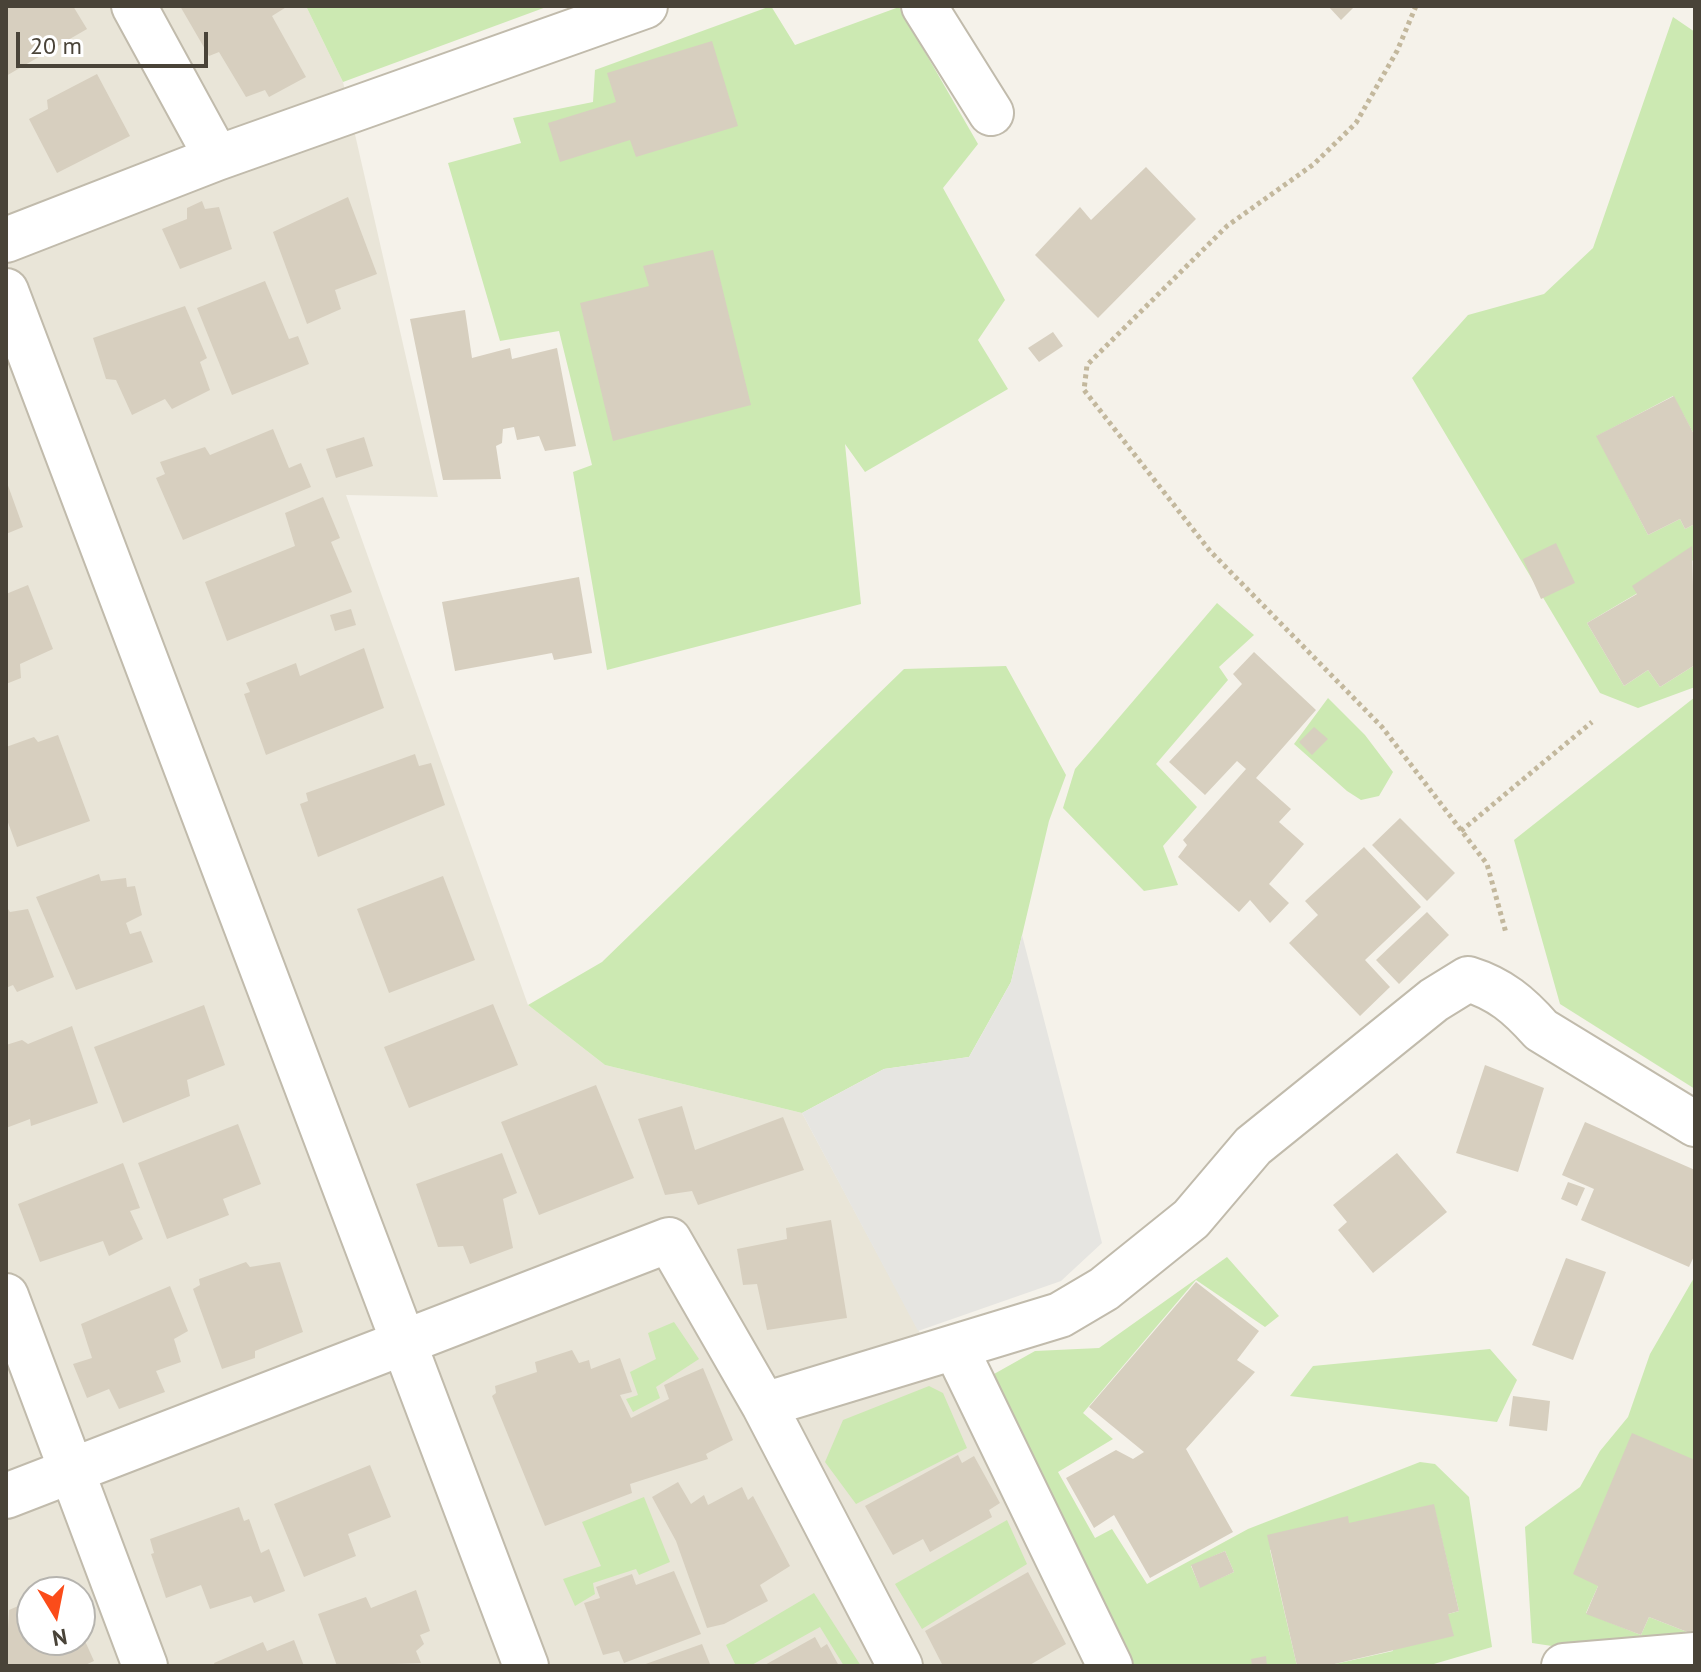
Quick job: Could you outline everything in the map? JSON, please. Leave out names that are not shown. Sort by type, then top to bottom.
[{"type":"street","points":[[134,6],[217,158]]},
{"type":"street","points":[[6,240],[217,158],[645,6]]},
{"type":"street","points":[[924,6],[991,113]]},
{"type":"street","points":[[6,291],[526,1666]]},
{"type":"street","points":[[764,1405],[1060,1315],[1104,1289],[1191,1219],[1253,1146],[1434,1000],[1468,979],[1495,987],[1522,1008],[1541,1030],[1695,1124]]},
{"type":"street","points":[[6,1496],[669,1240],[764,1405],[900,1666]]},
{"type":"street","points":[[6,1296],[145,1666]]},
{"type":"street","points":[[955,1347],[1110,1666]]},
{"type":"street","points":[[1564,1666],[1695,1655]]},
{"type":"path","points":[[1416,6],[1397,51],[1356,123],[1314,164],[1227,226],[1087,365],[1084,390],[1210,551],[1382,727],[1487,864],[1508,939],[1495,987]]},
{"type":"path","points":[[1461,831],[1592,722]]},
{"type":"shaded area","points":[[6,6],[306,6],[343,82],[438,497],[346,495],[528,1005],[605,1065],[802,1113],[950,1389],[1087,1666],[6,1666]]},
{"type":"shaded area","points":[[1022,935],[1102,1243],[1061,1281],[918,1331],[802,1113],[884,1069],[969,1057],[1011,982]]},
{"type":"green space","points":[[306,6],[549,6],[343,82]]},
{"type":"green space","points":[[771,6],[795,45],[899,7],[978,144],[943,188],[1005,300],[978,340],[1008,389],[865,472],[845,444],[861,604],[607,670],[573,472],[592,465],[559,331],[500,341],[448,163],[521,143],[513,118],[593,102],[595,70]]},
{"type":"green space","points":[[1673,17],[1695,32],[1695,436],[1673,396],[1597,436],[1648,535],[1680,519],[1685,529],[1695,524],[1695,559],[1587,623],[1624,686],[1648,670],[1660,687],[1695,665],[1695,687],[1638,708],[1600,693],[1412,378],[1468,315],[1544,294],[1593,248]]},
{"type":"green space","points":[[1217,603],[1254,635],[1219,667],[1228,680],[1156,764],[1197,807],[1163,846],[1178,885],[1144,891],[1063,808],[1075,769]]},
{"type":"green space","points":[[1006,666],[1066,775],[1049,821],[1011,982],[969,1057],[884,1069],[802,1113],[605,1065],[528,1005],[602,962],[904,669]]},
{"type":"green space","points":[[1695,697],[1695,1089],[1560,1004],[1514,840]]},
{"type":"green space","points":[[1328,698],[1365,735],[1393,772],[1379,796],[1361,800],[1294,744]]},
{"type":"green space","points":[[1227,1257],[1279,1316],[1265,1327],[1196,1280],[1083,1413],[1113,1439],[1058,1472],[1095,1538],[1112,1529],[1147,1584],[1248,1529],[1420,1462],[1435,1464],[1469,1497],[1492,1647],[1427,1666],[1326,1666],[1393,1651],[1391,1630],[1459,1611],[1435,1511],[1270,1550],[1297,1666],[1132,1666],[994,1374],[1035,1351],[1099,1348]],"holes":[[[1225,1551],[1234,1572],[1200,1587],[1191,1566]]]},
{"type":"green space","points":[[1695,1276],[1695,1475],[1598,1586],[1586,1613],[1641,1635],[1649,1617],[1695,1635],[1572,1649],[1532,1643],[1525,1527],[1580,1487],[1600,1451],[1628,1417],[1650,1354]]},
{"type":"green space","points":[[674,1322],[699,1359],[656,1387],[660,1398],[633,1412],[626,1399],[638,1395],[630,1372],[656,1359],[648,1333]]},
{"type":"green space","points":[[1490,1349],[1517,1380],[1497,1422],[1290,1396],[1313,1366]]},
{"type":"green space","points":[[929,1386],[943,1393],[967,1448],[856,1504],[825,1462],[843,1420]]},
{"type":"green space","points":[[644,1497],[670,1562],[639,1575],[636,1569],[593,1583],[595,1594],[575,1606],[563,1579],[601,1566],[582,1522]]},
{"type":"green space","points":[[1007,1520],[1027,1564],[922,1629],[895,1584]]},
{"type":"green space","points":[[814,1593],[861,1666],[844,1666],[820,1627],[750,1666],[736,1666],[726,1645]]},
{"type":"building","points":[[6,6],[73,6],[87,29],[6,76]]},
{"type":"building","points":[[180,6],[288,6],[272,16],[306,77],[269,97],[265,90],[246,97],[219,52],[209,56]]},
{"type":"building","points":[[1328,6],[1355,6],[1341,20]]},
{"type":"building","points":[[712,41],[738,126],[636,157],[630,140],[560,162],[548,123],[616,102],[607,73]]},
{"type":"building","points":[[97,74],[130,136],[57,173],[29,119],[48,109],[47,100]]},
{"type":"building","points":[[1146,167],[1196,219],[1098,318],[1035,255],[1080,207],[1091,220]]},
{"type":"building","points":[[348,197],[377,274],[335,290],[341,309],[307,324],[273,232]]},
{"type":"building","points":[[202,201],[205,209],[219,207],[232,249],[180,269],[162,229],[187,219],[187,208]]},
{"type":"building","points":[[713,250],[751,405],[613,441],[580,303],[649,286],[643,266]]},
{"type":"building","points":[[265,281],[289,339],[298,336],[309,364],[232,395],[197,308]]},
{"type":"building","points":[[185,306],[207,358],[200,362],[210,390],[172,409],[165,399],[132,415],[116,380],[106,379],[93,338]]},
{"type":"building","points":[[465,310],[472,358],[510,348],[512,359],[557,348],[576,446],[545,451],[539,436],[517,440],[514,427],[503,429],[502,443],[496,446],[501,479],[443,480],[410,319]]},
{"type":"building","points":[[1053,332],[1063,346],[1039,362],[1028,348]]},
{"type":"building","points":[[1674,396],[1695,436],[1695,524],[1685,529],[1680,519],[1648,535],[1596,436]]},
{"type":"building","points":[[273,429],[289,468],[301,463],[311,487],[183,540],[156,478],[165,474],[160,462],[205,447],[210,455]]},
{"type":"building","points":[[364,437],[373,466],[336,478],[326,449]]},
{"type":"building","points":[[6,480],[23,527],[6,534]]},
{"type":"building","points":[[323,497],[340,538],[331,542],[352,592],[227,641],[205,582],[295,546],[285,513]]},
{"type":"building","points":[[1556,543],[1575,583],[1541,599],[1523,559]]},
{"type":"building","points":[[1692,546],[1695,665],[1660,687],[1648,670],[1624,686],[1587,623],[1637,594],[1632,586]]},
{"type":"building","points":[[579,577],[592,653],[554,660],[552,653],[455,671],[442,602]]},
{"type":"building","points":[[28,585],[53,649],[20,664],[21,678],[6,684],[6,594]]},
{"type":"building","points":[[351,609],[356,625],[335,631],[330,615]]},
{"type":"building","points":[[364,648],[384,708],[266,755],[244,694],[250,692],[246,683],[296,663],[300,676]]},
{"type":"building","points":[[1254,652],[1316,710],[1256,778],[1291,809],[1279,822],[1304,844],[1269,884],[1289,903],[1270,923],[1250,900],[1239,912],[1178,857],[1187,845],[1183,840],[1246,769],[1237,761],[1205,795],[1169,762],[1242,684],[1233,674]]},
{"type":"building","points":[[1314,727],[1328,739],[1312,755],[1299,742]]},
{"type":"building","points":[[58,735],[90,821],[17,847],[6,817],[6,747],[34,737],[38,742]]},
{"type":"building","points":[[415,754],[419,766],[431,763],[445,805],[318,857],[300,804],[308,801],[306,793]]},
{"type":"building","points":[[1400,818],[1455,873],[1427,901],[1372,845]]},
{"type":"building","points":[[1364,847],[1421,907],[1365,960],[1390,987],[1360,1016],[1289,943],[1318,915],[1305,901]]},
{"type":"building","points":[[99,874],[101,881],[126,878],[127,887],[135,886],[142,915],[126,923],[130,934],[141,931],[153,962],[76,990],[36,897]]},
{"type":"building","points":[[443,876],[475,960],[389,993],[357,909]]},
{"type":"building","points":[[6,906],[10,912],[28,909],[54,977],[17,992],[13,985],[6,988]]},
{"type":"building","points":[[1427,912],[1449,935],[1399,984],[1376,960]]},
{"type":"building","points":[[493,1004],[518,1065],[409,1108],[384,1047]]},
{"type":"building","points":[[204,1005],[225,1065],[187,1080],[190,1096],[123,1123],[94,1047]]},
{"type":"building","points":[[72,1026],[98,1103],[31,1126],[30,1119],[6,1128],[6,1045],[22,1040],[28,1044]]},
{"type":"building","points":[[1485,1065],[1544,1088],[1518,1172],[1456,1153]]},
{"type":"building","points":[[596,1085],[634,1178],[539,1215],[501,1122]]},
{"type":"building","points":[[682,1106],[695,1150],[783,1117],[804,1170],[698,1205],[692,1191],[665,1195],[638,1119]]},
{"type":"building","points":[[1585,1122],[1695,1170],[1695,1254],[1689,1267],[1581,1220],[1594,1189],[1562,1175]]},
{"type":"building","points":[[238,1124],[261,1184],[223,1199],[229,1215],[167,1239],[138,1163]]},
{"type":"building","points":[[502,1153],[517,1193],[503,1199],[513,1248],[470,1264],[463,1246],[438,1247],[416,1184]]},
{"type":"building","points":[[1397,1153],[1447,1212],[1373,1273],[1338,1230],[1347,1222],[1333,1205]]},
{"type":"building","points":[[123,1163],[140,1208],[130,1211],[143,1239],[109,1256],[103,1241],[40,1262],[18,1204]]},
{"type":"building","points":[[1568,1182],[1585,1188],[1577,1206],[1561,1199]]},
{"type":"building","points":[[831,1220],[847,1318],[767,1330],[757,1284],[743,1285],[737,1249],[787,1239],[786,1228]]},
{"type":"building","points":[[1566,1258],[1606,1272],[1573,1360],[1532,1345]]},
{"type":"building","points":[[246,1262],[250,1267],[280,1262],[303,1332],[255,1351],[255,1358],[222,1369],[193,1289],[200,1285],[199,1279]]},
{"type":"building","points":[[1196,1282],[1259,1331],[1237,1360],[1255,1372],[1186,1449],[1233,1532],[1150,1578],[1114,1515],[1094,1528],[1066,1478],[1116,1450],[1133,1459],[1144,1452],[1089,1407]]},
{"type":"building","points":[[170,1286],[188,1331],[174,1339],[181,1362],[156,1371],[165,1392],[119,1409],[109,1389],[87,1398],[73,1364],[92,1358],[81,1324]]},
{"type":"building","points":[[572,1350],[579,1363],[589,1360],[591,1369],[620,1358],[632,1392],[620,1395],[631,1418],[669,1399],[664,1385],[703,1368],[733,1440],[706,1454],[708,1459],[630,1484],[632,1493],[545,1526],[492,1396],[496,1393],[495,1386],[537,1372],[535,1362]]},
{"type":"building","points":[[1513,1396],[1550,1401],[1547,1431],[1509,1426]]},
{"type":"building","points":[[1632,1433],[1695,1460],[1695,1635],[1649,1617],[1641,1635],[1586,1614],[1598,1586],[1573,1574]]},
{"type":"building","points":[[958,1455],[962,1463],[974,1456],[1000,1503],[989,1510],[992,1517],[930,1552],[923,1539],[893,1555],[865,1506]]},
{"type":"building","points":[[370,1465],[391,1517],[348,1534],[356,1556],[304,1577],[274,1504]]},
{"type":"building","points":[[678,1482],[691,1504],[704,1495],[708,1505],[742,1487],[748,1500],[753,1496],[790,1566],[760,1585],[768,1601],[724,1624],[707,1628],[676,1541],[652,1497]]},
{"type":"building","points":[[1434,1504],[1459,1611],[1448,1614],[1454,1636],[1326,1666],[1297,1666],[1267,1535],[1348,1516],[1349,1523]]},
{"type":"building","points":[[239,1507],[244,1521],[249,1519],[261,1553],[269,1549],[285,1591],[254,1603],[251,1596],[210,1609],[201,1585],[166,1598],[151,1554],[154,1553],[150,1539]]},
{"type":"building","points":[[1225,1551],[1234,1572],[1200,1588],[1191,1565]]},
{"type":"building","points":[[674,1571],[701,1634],[624,1663],[619,1651],[603,1655],[584,1603],[600,1598],[596,1587],[632,1574],[636,1585]]},
{"type":"building","points":[[1028,1572],[1066,1644],[1028,1666],[943,1666],[925,1631]]},
{"type":"building","points":[[416,1590],[430,1631],[420,1635],[424,1644],[416,1651],[421,1663],[337,1666],[318,1614],[366,1597],[371,1608]]},
{"type":"building","points":[[16,1607],[16,1656],[92,1656],[94,1661],[83,1666],[6,1666],[9,1610]]},
{"type":"building","points":[[815,1637],[821,1648],[827,1644],[839,1666],[763,1666]]},
{"type":"building","points":[[294,1640],[304,1666],[215,1666],[214,1663],[263,1642],[267,1651]]},
{"type":"building","points":[[702,1644],[710,1664],[705,1666],[640,1666]]},
{"type":"building","points":[[1266,1656],[1267,1666],[1252,1666],[1251,1659]]}]
